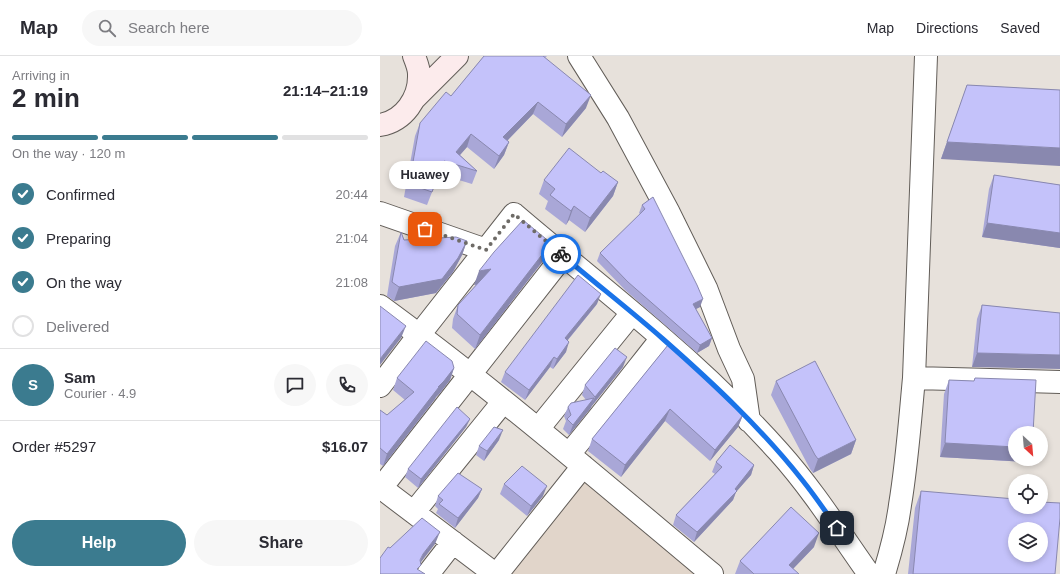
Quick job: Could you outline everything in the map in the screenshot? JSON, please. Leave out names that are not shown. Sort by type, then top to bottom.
[{"type":"main road","points":[[380,140],[411,105],[418,90],[419,73],[414,56]]},
{"type":"main road","points":[[414,99],[456,56]]},
{"type":"main road","points":[[380,125],[386,124],[400,117]]},
{"type":"street","points":[[579,56],[618,118],[669,213],[706,288],[743,379],[749,421]]},
{"type":"street","points":[[884,574],[900,506],[906,463],[914,378],[926,56]]},
{"type":"street","points":[[380,213],[486,250]]},
{"type":"street","points":[[380,386],[514,214],[662,338],[705,377],[749,421],[780,453],[803,481],[869,574]]},
{"type":"street","points":[[563,256],[381,488],[496,574],[576,460],[596,422],[662,338]]},
{"type":"street","points":[[380,306],[538,429],[712,574]]},
{"type":"street","points":[[538,429],[632,313]]},
{"type":"street","points":[[914,378],[1060,382]]},
{"type":"street","points":[[414,512],[503,402]]},
{"type":"street","points":[[428,574],[453,542]]},
{"type":"shaded area","points":[[583,477],[700,574],[508,574]]},
{"type":"building","points":[[484,56],[543,56],[591,95],[566,124],[538,102],[503,137],[509,142],[499,156],[471,134],[456,152],[477,171],[444,161],[432,192],[409,184],[420,123],[446,92],[451,96]]},
{"type":"building","points":[[967,85],[1060,90],[1060,148],[947,142]]},
{"type":"building","points":[[569,148],[601,173],[603,171],[618,182],[590,218],[574,206],[571,211],[550,195],[555,189],[544,180]]},
{"type":"building","points":[[994,175],[1060,185],[1060,233],[987,223]]},
{"type":"building","points":[[653,197],[703,299],[693,304],[712,338],[700,345],[628,282],[600,253],[645,209],[642,205]]},
{"type":"building","points":[[523,220],[551,243],[480,335],[457,314],[458,305],[491,269],[479,271]]},
{"type":"building","points":[[401,232],[404,240],[456,237],[467,241],[458,258],[442,279],[399,287],[392,282]]},
{"type":"building","points":[[578,275],[601,294],[565,338],[569,342],[557,359],[554,357],[529,390],[505,372]]},
{"type":"building","points":[[982,305],[1060,313],[1060,355],[977,353]]},
{"type":"building","points":[[380,306],[406,326],[380,359]]},
{"type":"building","points":[[426,341],[452,361],[454,368],[387,454],[380,448],[380,410],[387,415],[414,392],[397,378]]},
{"type":"building","points":[[668,345],[743,415],[715,450],[670,409],[625,465],[592,439]]},
{"type":"building","points":[[615,348],[627,357],[595,397],[585,385]]},
{"type":"building","points":[[815,361],[856,440],[818,459],[776,381]]},
{"type":"building","points":[[975,378],[1036,380],[1033,426],[1008,426],[1008,447],[945,443],[949,380],[974,381]]},
{"type":"building","points":[[594,398],[573,425],[567,419],[571,415],[568,407],[571,403]]},
{"type":"building","points":[[457,407],[470,419],[421,479],[408,469]]},
{"type":"building","points":[[494,427],[503,430],[487,451],[479,446]]},
{"type":"building","points":[[730,445],[754,465],[735,489],[737,491],[697,532],[676,515],[722,467],[716,462]]},
{"type":"building","points":[[522,466],[547,486],[531,506],[504,484]]},
{"type":"building","points":[[458,473],[482,489],[458,518],[439,504],[443,500],[438,496]]},
{"type":"building","points":[[921,491],[1008,498],[1008,514],[1048,514],[1048,502],[1060,503],[1055,574],[913,574]]},
{"type":"building","points":[[791,507],[819,533],[789,565],[799,574],[754,574],[740,561]]},
{"type":"building","points":[[422,518],[440,532],[420,560],[421,565],[417,569],[425,574],[380,574],[380,558],[388,547],[390,548]]},
{"type":"way so far","points":[[425,229],[486,250],[514,214],[561,254]]},
{"type":"place","name":"Huawey","points":[[425,229]]},
{"type":"route","points":[[561,254],[662,338],[705,377],[780,453],[803,481],[837,528]]}]
